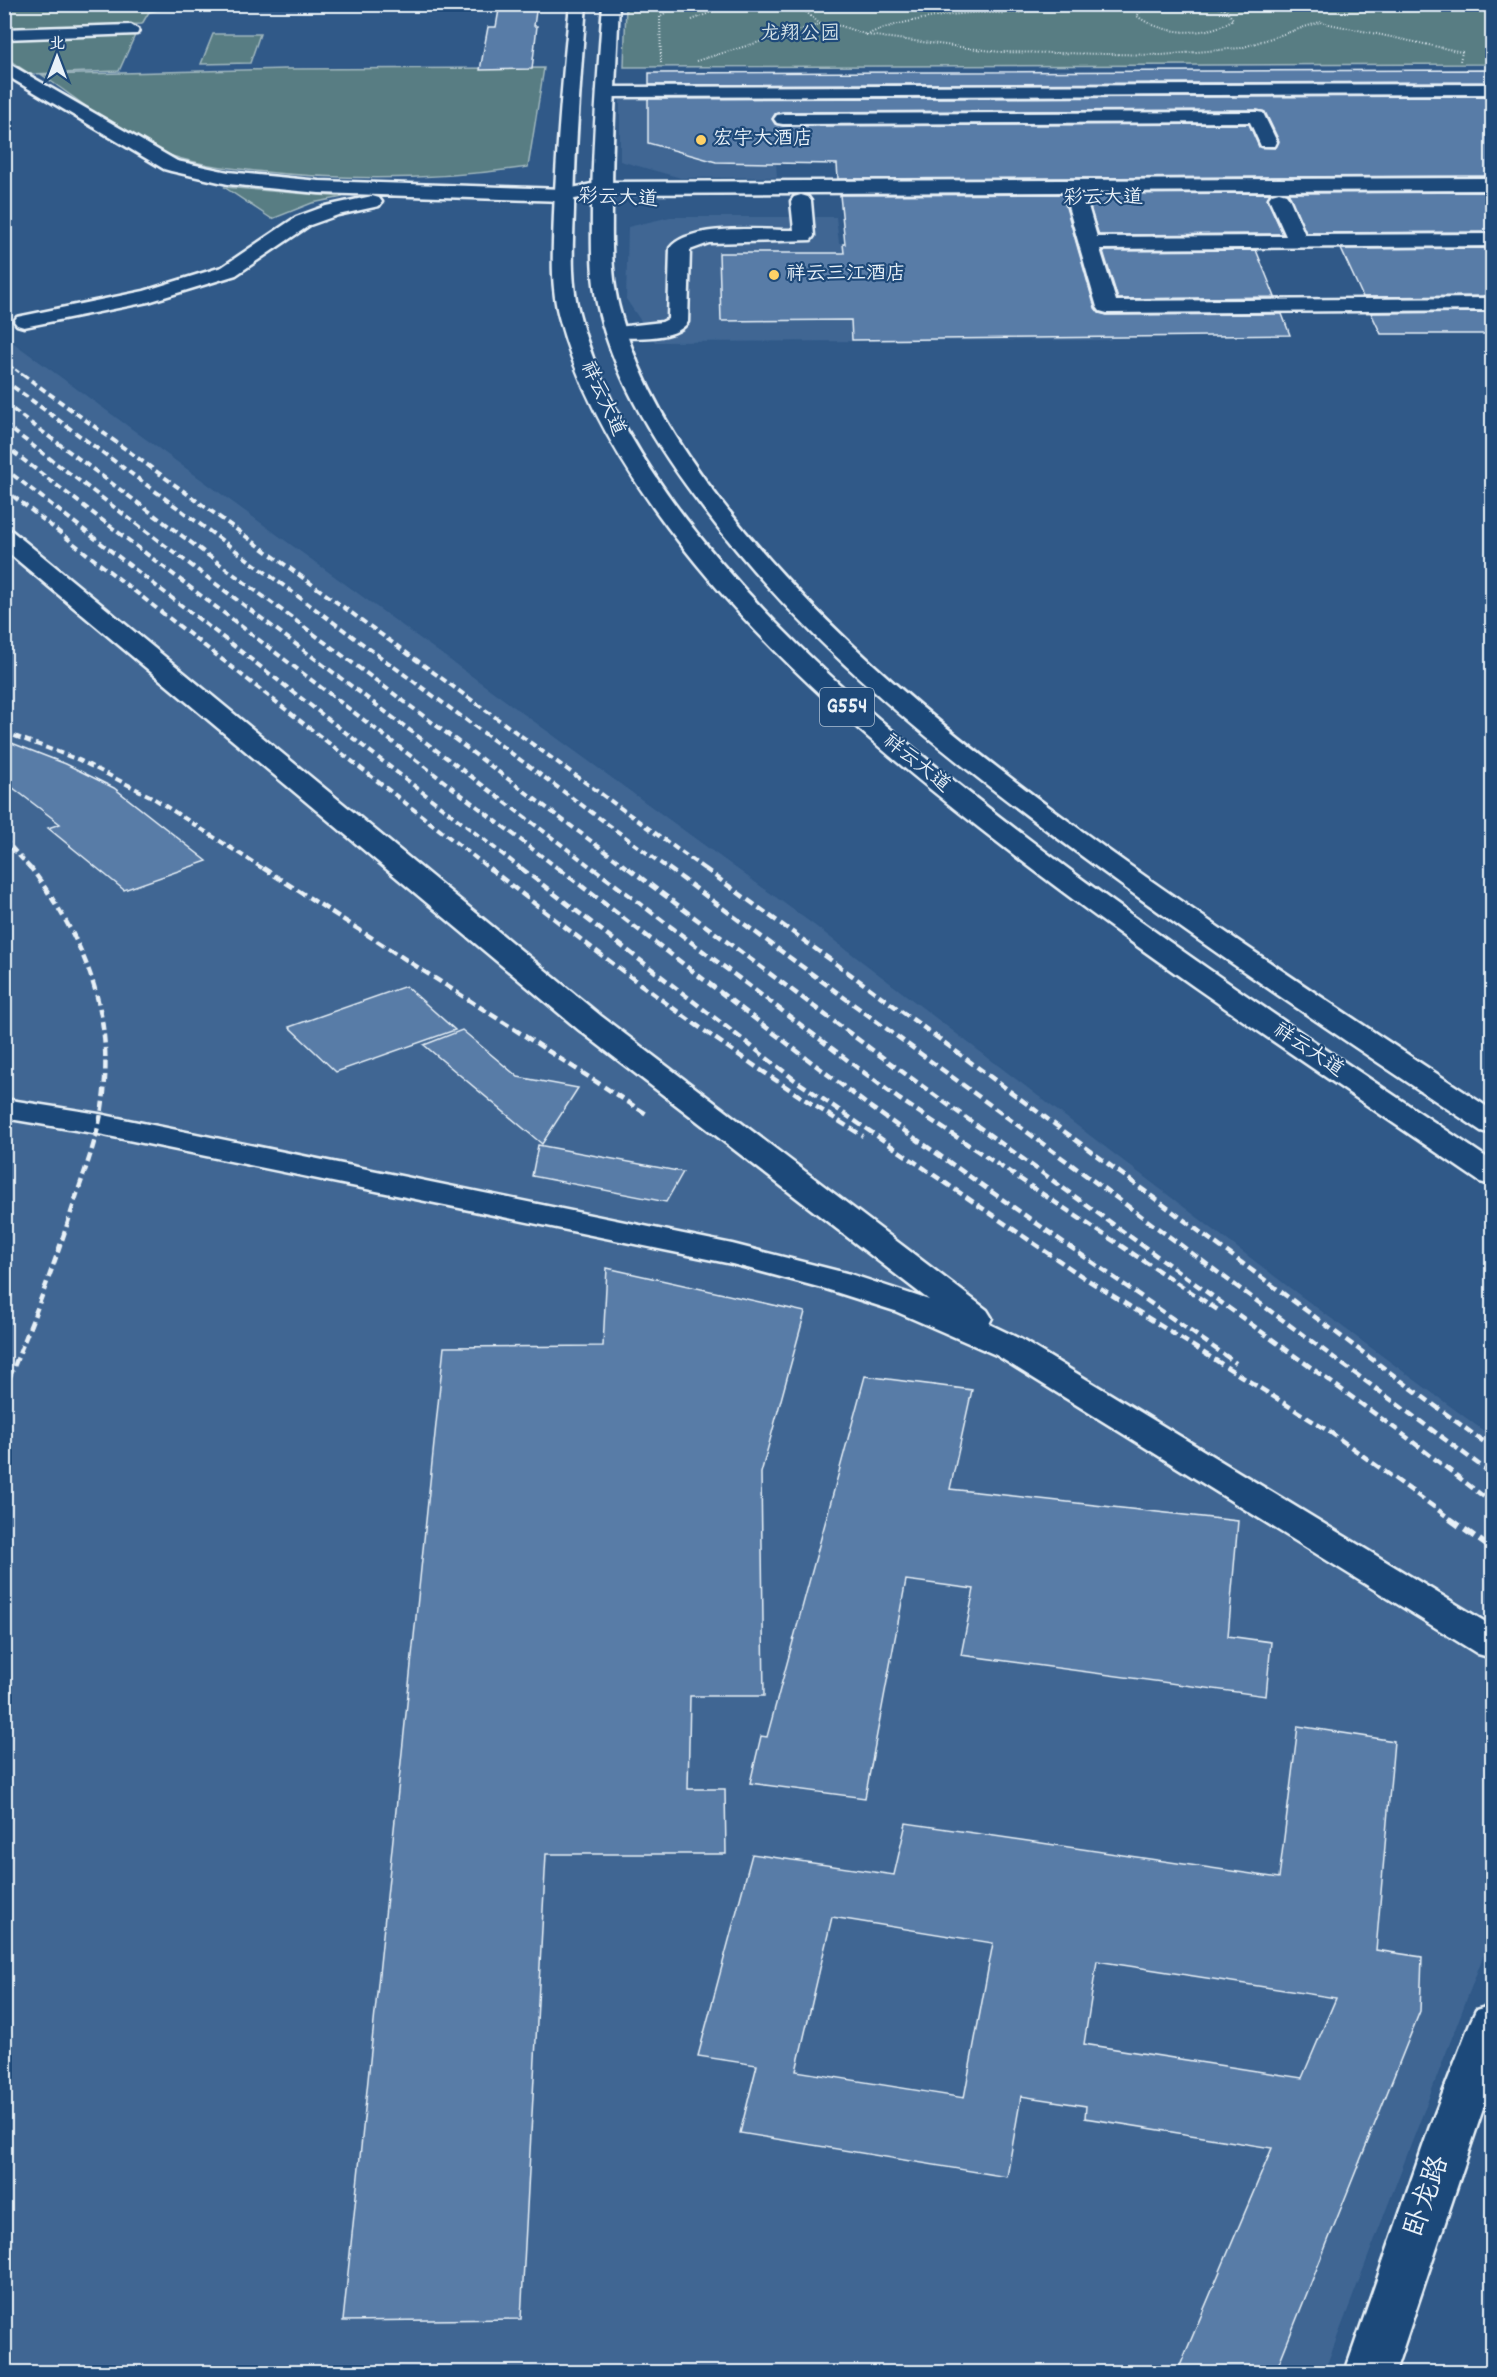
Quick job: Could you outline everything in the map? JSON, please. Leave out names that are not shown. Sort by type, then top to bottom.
[{"type":"main road","name":"祥云大道","points":[[578,4],[564,195],[564,275],[568,312],[579,349],[601,400],[634,461],[674,522],[759,623],[855,715],[943,787],[1065,880],[1280,1032],[1492,1175]]},
{"type":"main road","name":"祥云大道","points":[[611,4],[602,195],[605,286],[609,310],[643,397],[689,473],[751,556],[830,640],[901,704],[988,774],[1111,866],[1316,1008],[1492,1124]]},
{"type":"main road","points":[[4,34],[131,30]]},
{"type":"main road","points":[[4,66],[171,165],[219,176],[279,184],[353,189],[466,191]]},
{"type":"main road","points":[[606,82],[665,67]]},
{"type":"main road","points":[[1459,68],[1479,68],[1492,89]]},
{"type":"main road","points":[[606,82],[1013,90],[1492,89]]},
{"type":"main road","points":[[1013,90],[1020,118]]},
{"type":"main road","points":[[783,118],[1257,117],[1268,142]]},
{"type":"main road","name":"彩云大道","points":[[466,191],[602,195],[1492,184]]},
{"type":"main road","points":[[24,321],[148,296],[229,271],[303,221],[333,210],[386,200],[466,191]]},
{"type":"main road","name":"彩云大道","points":[[602,195],[801,201],[1492,197]]},
{"type":"main road","points":[[1279,198],[1298,241]]},
{"type":"main road","points":[[1076,199],[1107,307],[1492,304]]},
{"type":"main road","points":[[616,332],[666,328],[678,322],[680,248],[688,242],[709,237],[804,236],[801,201]]},
{"type":"main road","points":[[1089,243],[1492,240]]},
{"type":"main road","points":[[4,537],[590,1023],[1031,1361]]},
{"type":"main road","points":[[4,1108],[55,1115],[732,1254],[824,1276],[905,1302],[975,1330],[1031,1361],[1492,1644]]},
{"type":"main road","name":"卧龙路","points":[[1370,2373],[1452,2129],[1492,2023]]},
{"type":"path","points":[[670,4],[670,9],[660,17],[660,63],[665,67],[820,24],[841,26],[867,35],[1000,52],[1162,55],[1241,48],[1320,22],[1462,52],[1459,68]]},
{"type":"path","points":[[692,20],[731,4]]},
{"type":"path","points":[[797,4],[820,24]]},
{"type":"path","points":[[867,35],[880,27],[939,16],[979,13],[1014,15],[1034,11],[1048,5],[1142,9],[1156,4]]},
{"type":"path","points":[[1142,9],[1137,16],[1141,20],[1150,25],[1179,30],[1222,27],[1233,19],[1232,14],[1226,10],[1206,4]]},
{"type":"path","points":[[1470,4],[1492,15]]},
{"type":"shaded area","points":[[771,96],[777,177],[681,178],[620,161],[620,97]]},
{"type":"shaded area","points":[[670,217],[836,217],[839,243],[1085,241],[1111,340],[655,342],[626,299],[628,227]]},
{"type":"shaded area","points":[[4,336],[814,925],[1290,1288],[1492,1437],[1492,1933],[1324,2372],[5,2372]]},
{"type":"green space","points":[[159,4],[163,9],[149,12],[142,24],[66,26],[70,31],[5,33],[4,5]]},
{"type":"green space","name":"龙翔公园","points":[[626,5],[1492,5],[1492,64],[624,67]]},
{"type":"green space","points":[[136,33],[119,71],[30,74],[5,57],[4,39]]},
{"type":"green space","points":[[213,34],[260,34],[250,63],[201,64]]},
{"type":"green space","points":[[544,68],[528,167],[460,175],[392,178],[255,171],[172,156],[130,136],[42,75],[285,69]]},
{"type":"green space","points":[[224,187],[343,197],[312,203],[272,219]]},
{"type":"building","points":[[500,4],[537,4],[532,69],[480,70],[488,27],[496,27]]},
{"type":"building","points":[[1492,70],[1492,82],[649,85],[649,73]]},
{"type":"building","points":[[1492,96],[1492,176],[838,179],[837,164],[716,162],[648,143],[648,99]],"holes":[[[1257,110],[1265,112],[1279,141],[1275,148],[1259,147],[1249,124],[783,126],[775,124],[772,119],[775,114],[783,112]]]},
{"type":"building","points":[[1492,192],[1492,232],[1306,233],[1288,193]]},
{"type":"building","points":[[1270,193],[1267,199],[1283,234],[1099,235],[1085,194]]},
{"type":"building","points":[[1067,194],[1064,200],[1095,308],[1099,313],[1107,315],[1282,314],[1290,335],[852,340],[851,320],[721,321],[719,253],[844,253],[840,195]]},
{"type":"building","points":[[1492,248],[1492,296],[1363,297],[1341,249]]},
{"type":"building","points":[[1256,250],[1275,297],[1118,299],[1103,251]]},
{"type":"building","points":[[1492,312],[1492,334],[1381,334],[1371,313]]},
{"type":"building","points":[[4,740],[66,764],[114,788],[207,861],[124,890],[48,828],[60,824],[4,781]]},
{"type":"building","points":[[406,986],[455,1030],[336,1072],[289,1027]]},
{"type":"building","points":[[462,1030],[518,1077],[578,1088],[542,1144],[424,1045]]},
{"type":"building","points":[[538,1145],[683,1172],[666,1202],[532,1176]]},
{"type":"building","points":[[607,1268],[805,1312],[761,1473],[764,1696],[690,1696],[688,1789],[725,1789],[726,1854],[546,1854],[521,2319],[343,2321],[444,1347],[603,1346]]},
{"type":"building","points":[[865,1376],[972,1390],[950,1489],[1238,1521],[1228,1636],[1271,1642],[1266,1696],[961,1655],[974,1589],[906,1580],[865,1798],[750,1783],[761,1736],[767,1737]]},
{"type":"building","points":[[1298,1726],[1394,1741],[1376,1950],[1422,1957],[1420,2011],[1275,2373],[1177,2373],[1272,2148],[1085,2118],[1086,2106],[1021,2096],[1007,2177],[740,2133],[757,2065],[698,2056],[752,1854],[894,1875],[906,1823],[1279,1878]],"holes":[[[832,1917],[993,1943],[964,2098],[796,2071]],[[1097,1961],[1336,1998],[1302,2078],[1084,2044]]]},
{"type":"railway","points":[[4,361],[24,376]]},
{"type":"railway","points":[[22,374],[706,870]]},
{"type":"railway","points":[[4,380],[670,870]]},
{"type":"railway","points":[[4,403],[630,870]]},
{"type":"railway","points":[[4,424],[595,870]]},
{"type":"railway","points":[[4,445],[560,870]]},
{"type":"railway","points":[[4,468],[523,870]]},
{"type":"railway","points":[[4,489],[491,870]]},
{"type":"railway","points":[[4,732],[79,760],[150,796],[265,870]]},
{"type":"railway","points":[[4,839],[32,870]]},
{"type":"railway","points":[[4,1391],[51,1272],[90,1154],[102,1108],[105,1074],[105,1042],[92,981],[67,924],[31,868]]},
{"type":"railway","points":[[263,868],[648,1115]]},
{"type":"railway","points":[[489,868],[672,1008],[766,1074],[863,1136]]},
{"type":"railway","points":[[521,868],[795,1080],[1083,1277],[1330,1432],[1452,1520]]},
{"type":"railway","points":[[558,868],[869,1106],[1236,1363]]},
{"type":"railway","points":[[593,868],[899,1099],[1218,1310]]},
{"type":"railway","points":[[628,868],[871,1049],[1400,1432],[1492,1503]]},
{"type":"railway","points":[[668,868],[1492,1474]]},
{"type":"railway","points":[[704,868],[919,1024],[1492,1448]]},
{"type":"railway","points":[[1450,1519],[1492,1549]]},
{"type":"place","name":"宏宇大酒店","points":[[701,140]]},
{"type":"place","name":"祥云三江酒店","points":[[774,275]]}]
